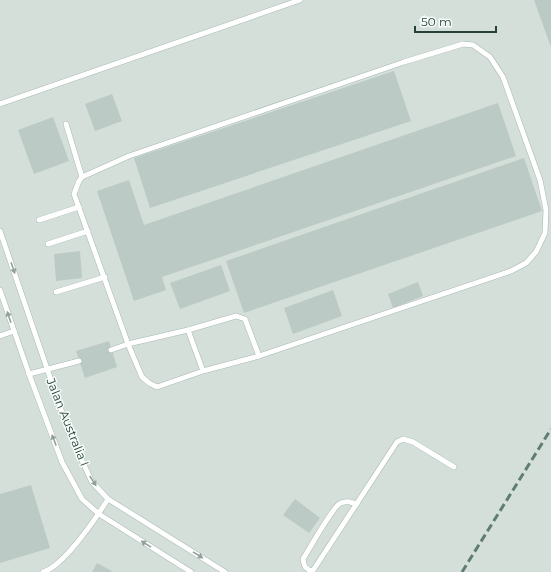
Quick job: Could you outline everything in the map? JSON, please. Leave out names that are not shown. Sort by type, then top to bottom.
[{"type":"lane","points":[[0,104],[300,0]]},
{"type":"lane","points":[[463,44],[473,45],[490,57],[503,77],[540,180],[546,210],[546,218],[545,233],[536,252],[526,263],[511,271],[259,356],[203,371],[157,387],[149,384],[142,377],[128,344],[79,207],[74,194],[78,181],[82,177],[129,156],[404,62],[463,44]]},
{"type":"lane","points":[[66,124],[82,177]]},
{"type":"lane","points":[[39,220],[79,207]]},
{"type":"lane","name":"Jalan Australia I","points":[[0,231],[69,433],[92,482],[108,499],[225,572]]},
{"type":"lane","points":[[48,244],[88,231]]},
{"type":"lane","points":[[56,292],[105,277]]},
{"type":"lane","name":"Jalan Australia I","points":[[0,290],[29,374],[62,462],[82,500],[99,514],[191,572]]},
{"type":"lane","points":[[111,350],[128,344],[188,330],[236,316],[245,319],[259,356]]},
{"type":"lane","points":[[188,330],[203,371]]},
{"type":"lane","points":[[0,336],[14,332]]},
{"type":"lane","points":[[29,374],[79,360]]},
{"type":"lane","points":[[357,504],[350,501],[344,502],[338,505],[331,514],[303,558],[303,565],[307,569],[312,572],[357,504],[397,442],[403,439],[413,442],[454,466]]},
{"type":"lane","points":[[43,572],[48,571],[65,557],[99,514],[108,499]]},
{"type":"shaded area","points":[[0,0],[551,0],[551,572],[0,572]]},
{"type":"building","points":[[534,0],[551,0],[551,47]]},
{"type":"building","points":[[394,71],[411,121],[150,208],[134,158]]},
{"type":"building","points":[[112,94],[122,121],[95,131],[85,104]]},
{"type":"building","points":[[498,103],[516,156],[162,277],[166,290],[134,301],[97,191],[129,180],[144,225]]},
{"type":"building","points":[[53,117],[69,161],[34,174],[18,130]]},
{"type":"building","points":[[524,158],[542,211],[244,313],[226,261]]},
{"type":"building","points":[[80,251],[82,278],[56,281],[54,254]]},
{"type":"building","points":[[221,265],[230,291],[180,309],[170,283]]},
{"type":"building","points":[[418,282],[423,296],[393,308],[388,294]]},
{"type":"building","points":[[333,290],[342,316],[293,334],[284,308]]},
{"type":"building","points":[[109,341],[117,367],[85,378],[76,351]]},
{"type":"building","points":[[31,485],[50,548],[0,563],[0,494]]},
{"type":"building","points":[[295,499],[320,518],[309,533],[283,515]]},
{"type":"building","points":[[97,563],[112,571],[92,572]]},
{"type":"railway","points":[[462,572],[551,429]]}]
